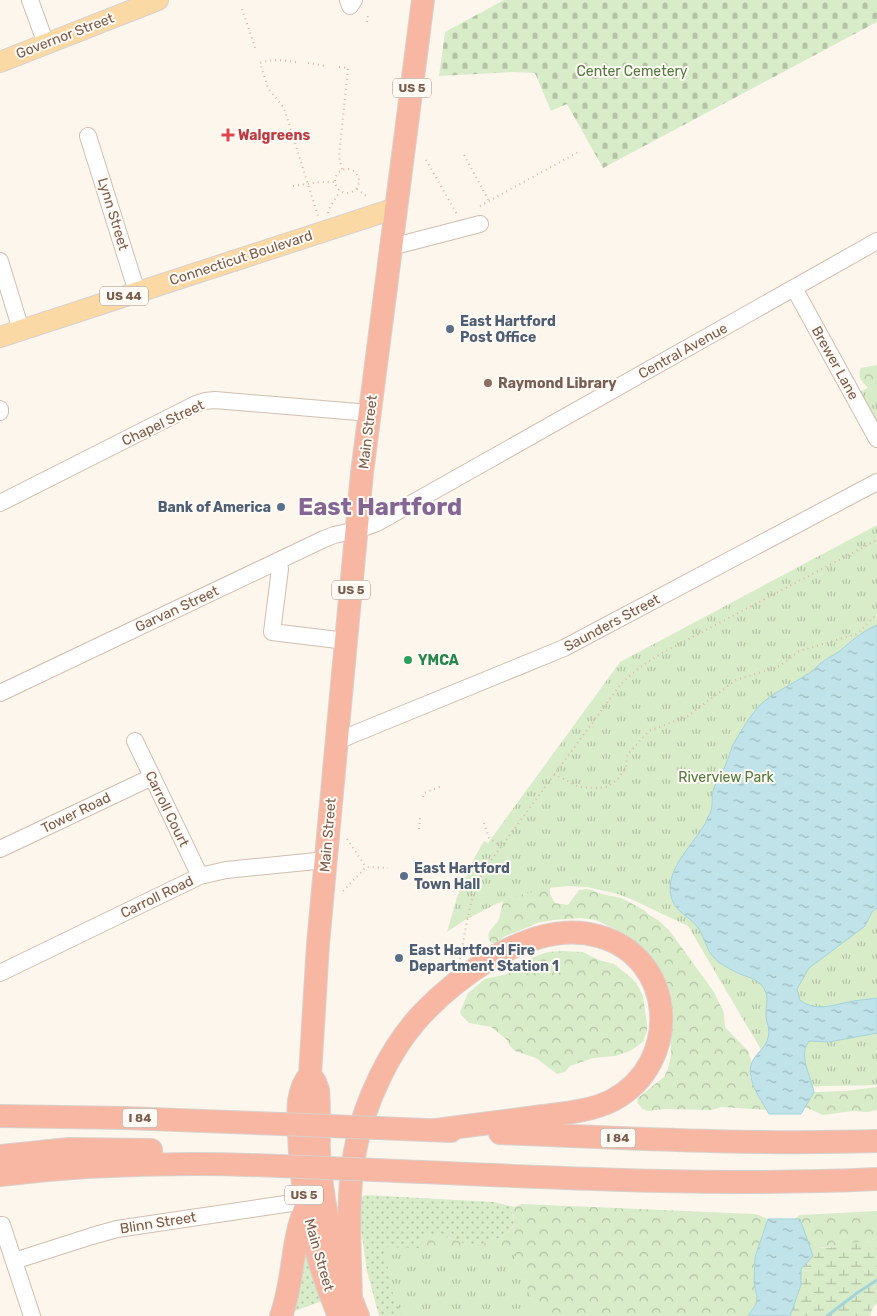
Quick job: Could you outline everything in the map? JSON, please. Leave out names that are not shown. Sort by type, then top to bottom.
[{"type":"highway","name":"Main Street","points":[[345,1312],[323,1275],[317,1255],[306,1203],[300,1151],[299,1110],[302,1086],[310,1075],[316,970],[357,530],[370,413],[423,0]]},
{"type":"highway","points":[[345,1312],[353,1166],[358,1139],[366,1111],[377,1084],[395,1051],[413,1024],[442,995],[483,964],[515,946],[544,936],[570,932],[598,936],[613,941],[624,948],[642,965],[652,980],[659,996],[662,1014],[661,1031],[657,1049],[650,1065],[628,1090],[611,1101],[586,1109],[436,1130]]},
{"type":"highway","name":"Main Street","points":[[310,1075],[318,1090],[319,1158],[345,1312]]},
{"type":"highway","name":"I 84","points":[[0,1116],[92,1117],[739,1142],[877,1141]]},
{"type":"highway","points":[[0,1156],[77,1149],[186,1151],[216,1155],[249,1165]]},
{"type":"highway","points":[[0,1186],[174,1164]]},
{"type":"highway","points":[[0,1175],[76,1168],[174,1164],[688,1181],[877,1179]]},
{"type":"highway","points":[[281,1316],[287,1294],[297,1234],[306,1203]]},
{"type":"main road","name":"Governor Street","points":[[0,62],[46,44],[134,4],[158,0]]},
{"type":"main road","name":"Connecticut Boulevard","points":[[0,337],[396,208]]},
{"type":"street","points":[[30,0],[46,44]]},
{"type":"street","points":[[348,0],[350,6],[354,0]]},
{"type":"street","name":"Lynn Street","points":[[88,136],[136,292]]},
{"type":"street","points":[[391,247],[480,224]]},
{"type":"street","name":"Central Avenue","points":[[357,530],[388,518],[877,241]]},
{"type":"street","points":[[0,261],[21,330]]},
{"type":"street","name":"Brewer Lane","points":[[794,288],[877,439]]},
{"type":"street","name":"Chapel Street","points":[[0,503],[205,401],[370,413]]},
{"type":"street","name":"Saunders Street","points":[[337,741],[564,648],[877,482]]},
{"type":"street","name":"Garvan Street","points":[[0,693],[324,539],[357,530]]},
{"type":"street","points":[[278,561],[280,569],[272,632],[346,640]]},
{"type":"street","name":"Carroll Court","points":[[135,741],[200,876]]},
{"type":"street","name":"Tower Road","points":[[0,850],[152,777]]},
{"type":"street","name":"Carroll Road","points":[[0,973],[200,876],[226,870],[326,860]]},
{"type":"street","name":"Blinn Street","points":[[14,1261],[117,1229],[306,1203]]},
{"type":"street","points":[[1,1225],[32,1316]]},
{"type":"path","points":[[242,9],[256,50]]},
{"type":"path","points":[[367,22],[368,15]]},
{"type":"path","points":[[296,62],[279,59],[260,63],[268,88],[284,108],[318,216]]},
{"type":"path","points":[[308,63],[326,66]]},
{"type":"path","points":[[339,67],[348,68],[339,157],[342,170]]},
{"type":"path","points":[[480,206],[580,152]]},
{"type":"path","points":[[464,155],[489,201]]},
{"type":"path","points":[[426,160],[459,218]]},
{"type":"path","points":[[342,170],[350,170],[357,174],[359,181],[357,189],[351,193],[340,191],[335,182],[337,175],[342,170]]},
{"type":"path","points":[[293,186],[335,182]]},
{"type":"path","points":[[357,189],[369,198]]},
{"type":"path","points":[[328,213],[340,191]]},
{"type":"path","points":[[460,959],[475,889],[484,870],[500,845],[625,680],[664,652],[877,540]]},
{"type":"path","points":[[554,774],[579,787],[607,787],[622,774],[626,768],[627,755],[649,731],[688,716],[736,680],[780,666],[799,651],[857,634],[877,614]]},
{"type":"path","points":[[423,797],[424,793],[442,786]]},
{"type":"path","points":[[419,829],[420,818]]},
{"type":"path","points":[[484,823],[489,838],[500,845]]},
{"type":"path","points":[[347,839],[366,867]]},
{"type":"path","points":[[343,891],[366,867],[388,868]]},
{"type":"green space","name":"Center Cemetery","points":[[504,0],[877,0],[877,22],[603,168],[567,104],[551,111],[535,73],[514,72],[439,76],[445,32]]},
{"type":"green space","points":[[877,365],[877,396],[861,380],[860,373],[861,368]]},
{"type":"green space","points":[[877,383],[877,428],[856,394]]},
{"type":"green space","name":"Riverview Park","points":[[877,525],[877,1085],[783,1087],[688,926],[618,894],[587,887],[549,888],[516,896],[496,904],[447,932],[457,897],[473,860],[484,841],[488,843],[620,662]]},
{"type":"green space","points":[[520,877],[550,888],[550,894],[555,903],[568,905],[579,890],[588,889],[621,898],[644,910],[669,930],[714,992],[724,1013],[725,1027],[748,1051],[752,1063],[750,1077],[767,1110],[722,1107],[711,1110],[665,1109],[648,1111],[642,1109],[637,1102],[638,1098],[665,1076],[671,1055],[670,1024],[646,955],[639,945],[625,934],[596,920],[580,918],[537,923],[505,936],[494,944],[490,942],[488,935],[498,921],[503,901]]},
{"type":"green space","points":[[548,952],[583,952],[599,960],[614,964],[636,982],[643,996],[647,1030],[643,1042],[630,1051],[615,1056],[593,1058],[570,1066],[565,1072],[557,1074],[536,1058],[515,1051],[506,1039],[491,1027],[469,1023],[460,1012],[468,993],[485,979],[507,974],[522,961]]},
{"type":"green space","points":[[877,1087],[877,1110],[823,1115],[805,1107],[814,1092]]},
{"type":"green space","points":[[366,1195],[494,1202],[514,1207],[511,1210],[514,1224],[501,1237],[482,1244],[462,1243],[448,1237],[450,1316],[379,1316],[367,1271],[360,1223],[360,1198]]},
{"type":"green space","points":[[522,1204],[755,1214],[768,1219],[755,1257],[754,1282],[757,1297],[756,1304],[748,1316],[450,1316],[421,1250],[422,1242],[426,1237],[438,1235],[472,1245],[489,1242],[511,1230],[514,1222],[511,1210]]},
{"type":"green space","points":[[877,1211],[877,1241],[822,1248],[810,1245],[800,1219],[794,1219],[800,1215]]},
{"type":"green space","points":[[877,1241],[877,1303],[873,1307],[870,1316],[790,1316],[801,1285],[801,1269],[813,1256],[809,1244],[824,1248]]},
{"type":"green space","points":[[302,1244],[322,1301],[292,1312]]},
{"type":"green space","points":[[384,1247],[512,1251],[539,1316],[403,1316],[392,1291]]},
{"type":"water","points":[[877,625],[877,908],[872,912],[865,926],[809,968],[797,989],[800,1000],[806,1004],[819,1007],[877,998],[877,1033],[829,1042],[809,1041],[806,1047],[805,1059],[814,1092],[801,1114],[769,1114],[754,1087],[750,1071],[755,1057],[767,1041],[769,1029],[766,1016],[766,993],[762,985],[755,980],[732,970],[715,959],[698,928],[674,904],[670,884],[677,865],[703,827],[710,813],[714,788],[726,765],[732,747],[744,726],[759,706],[770,697],[808,674],[857,636]]},
{"type":"water","points":[[768,1219],[800,1219],[813,1256],[801,1269],[801,1285],[790,1316],[748,1316],[756,1304],[757,1297],[754,1282],[755,1257]]},
{"type":"waterway","points":[[827,1316],[877,1280]]},
{"type":"place","name":"Walgreens","points":[[228,135]]},
{"type":"place","name":"East Hartford Post Office","points":[[450,329]]},
{"type":"place","name":"Raymond Library","points":[[488,383]]},
{"type":"place","name":"Bank of America","points":[[281,507]]},
{"type":"place","name":"YMCA","points":[[408,660]]},
{"type":"place","name":"East Hartford Town Hall","points":[[404,876]]},
{"type":"place","name":"East Hartford Fire Department Station 1","points":[[399,958]]},
{"type":"district","name":"East Hartford","points":[[380,507]]}]
